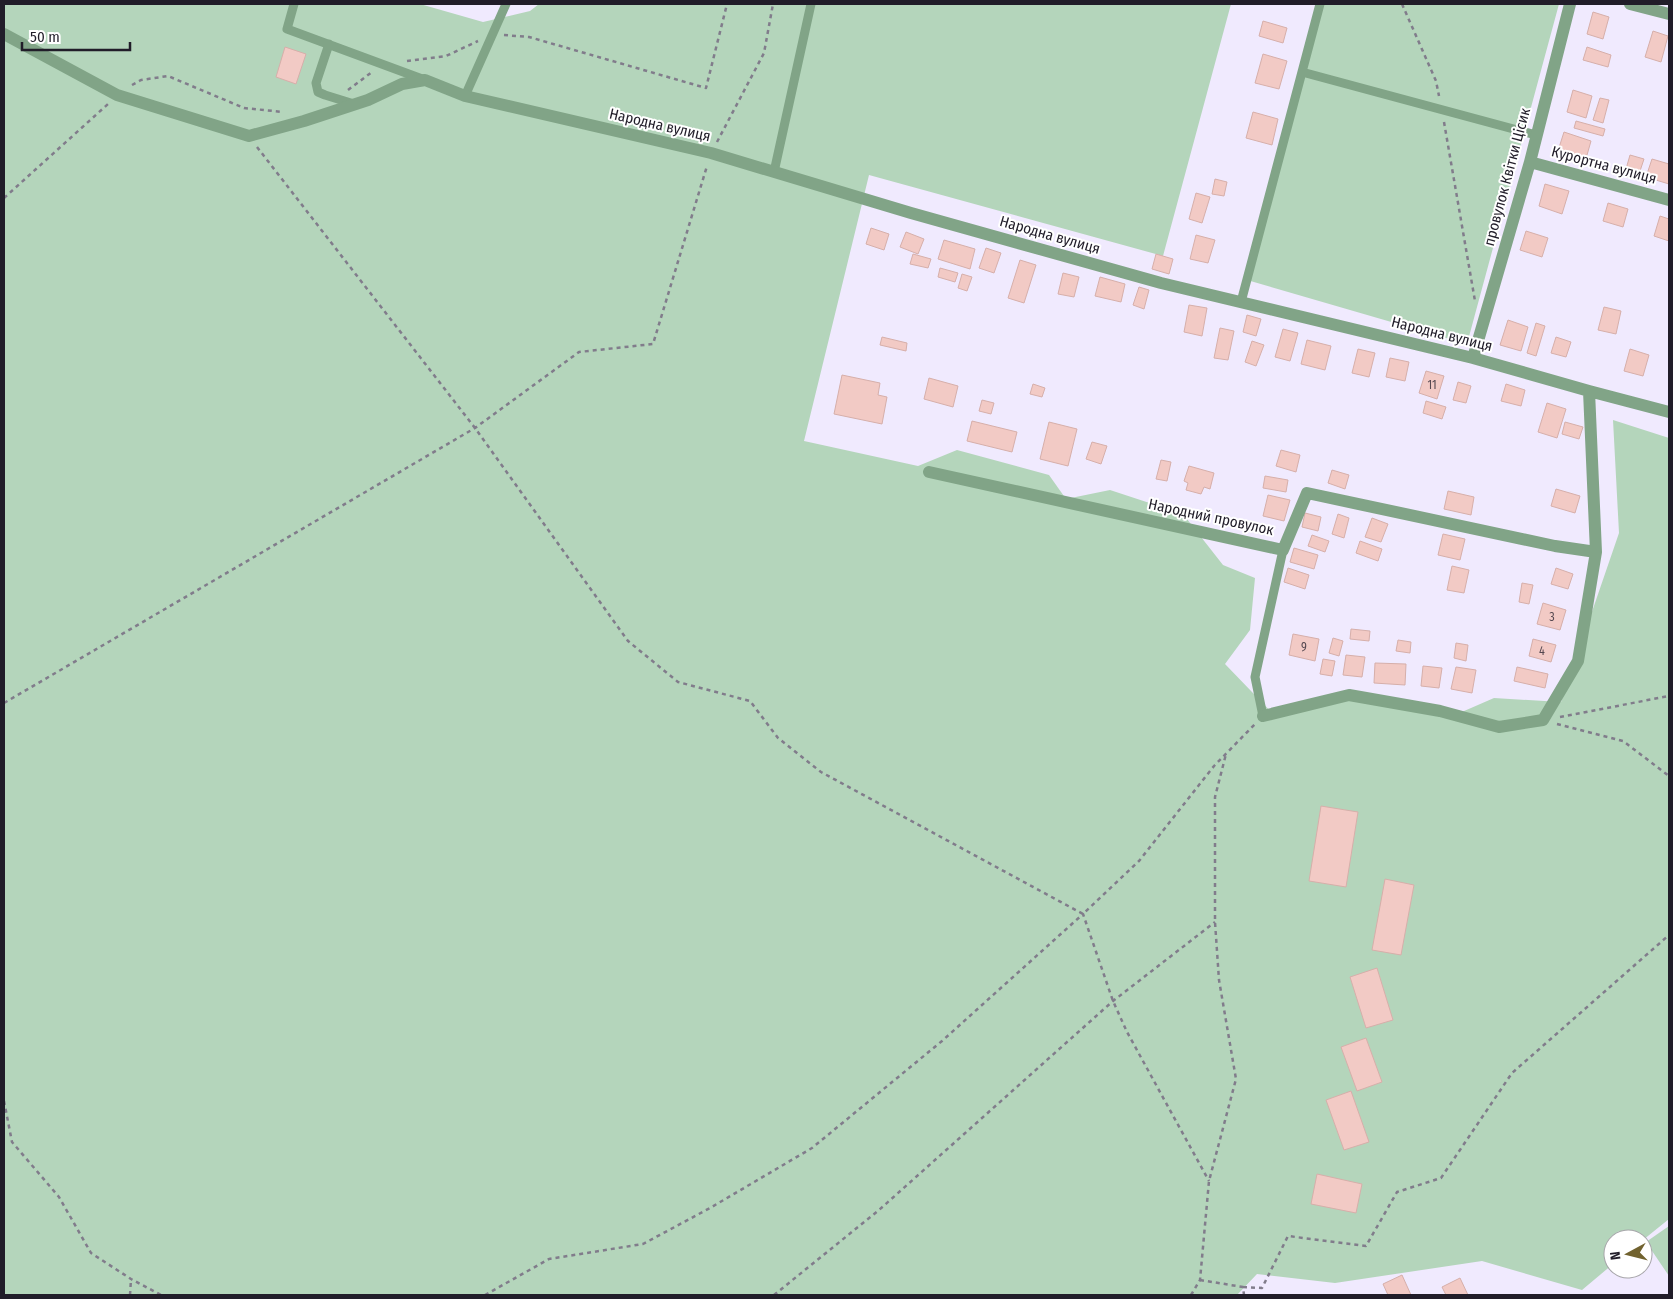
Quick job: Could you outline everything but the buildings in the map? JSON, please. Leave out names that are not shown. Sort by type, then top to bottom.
[{"type":"street","name":"провулок Квітки Цісик","points":[[1473,358],[1530,162],[1570,4]]},
{"type":"street","points":[[1630,4],[1669,14]]},
{"type":"street","points":[[4,34],[117,95],[249,136],[304,121],[368,100],[402,84],[425,80]]},
{"type":"street","name":"Народна вулиця","points":[[425,80],[465,96],[710,154],[1161,283],[1473,358],[1669,412]]},
{"type":"street","name":"Курортна вулиця","points":[[1530,162],[1669,200]]},
{"type":"street","points":[[1263,716],[1349,695],[1440,711],[1499,727],[1543,720],[1578,661],[1596,552],[1589,391]]},
{"type":"street","name":"Народний провулок","points":[[929,472],[1283,550],[1307,494],[1556,546],[1596,552]]},
{"type":"lane","points":[[294,4],[287,29],[425,80]]},
{"type":"lane","points":[[465,96],[506,4]]},
{"type":"lane","points":[[774,172],[811,4]]},
{"type":"lane","points":[[1241,302],[1320,4]]},
{"type":"lane","points":[[329,44],[316,83],[318,92],[354,104]]},
{"type":"lane","points":[[1302,72],[1536,135]]},
{"type":"lane","points":[[1263,716],[1255,677],[1283,550]]},
{"type":"path","points":[[337,99],[383,64],[446,56],[493,34],[529,37],[706,88],[726,4]]},
{"type":"path","points":[[4,703],[475,428],[579,352],[653,344],[710,154],[764,53],[773,4]]},
{"type":"path","points":[[1402,4],[1436,81],[1476,303]]},
{"type":"path","points":[[4,198],[117,95],[141,80],[168,76],[244,108],[284,112]]},
{"type":"path","points":[[249,136],[475,428],[628,641],[678,682],[750,701],[778,738],[821,772],[1083,914],[1113,1001],[1127,1032],[1209,1181]]},
{"type":"path","points":[[1543,720],[1669,696]]},
{"type":"path","points":[[485,1295],[549,1259],[643,1244],[710,1208],[812,1148],[942,1041],[1139,861],[1214,766],[1263,716]]},
{"type":"path","points":[[1543,720],[1623,741],[1669,776]]},
{"type":"path","points":[[1191,1295],[1200,1280],[1209,1181],[1236,1079],[1218,980],[1215,922],[1215,797],[1227,753]]},
{"type":"path","points":[[774,1295],[879,1210],[1113,1001],[1215,922]]},
{"type":"path","points":[[1200,1280],[1262,1288],[1288,1236],[1366,1246],[1397,1192],[1441,1178],[1512,1073],[1669,935]]},
{"type":"path","points":[[4,1101],[12,1142],[59,1197],[91,1253],[131,1279],[161,1295]]},
{"type":"path","points":[[130,1295],[131,1279]]},
{"type":"path","points":[[1243,1287],[1244,1295]]},
{"type":"green space","points":[[4,4],[420,4],[483,22],[530,11],[539,4],[1231,4],[1163,256],[869,175],[804,441],[918,466],[957,450],[1049,475],[1066,499],[1110,490],[1183,514],[1223,565],[1255,578],[1250,630],[1225,664],[1276,717],[1350,700],[1448,718],[1494,698],[1561,702],[1619,533],[1613,420],[1669,438],[1669,1219],[1653,1232],[1653,1229],[1603,1229],[1603,1272],[1582,1290],[1482,1261],[1335,1283],[1257,1274],[1237,1295],[4,1295]]},
{"type":"green space","points":[[1320,4],[1559,4],[1467,344],[1247,280]]},
{"type":"green space","points":[[1669,1226],[1669,1276],[1653,1252],[1653,1237]]}]
